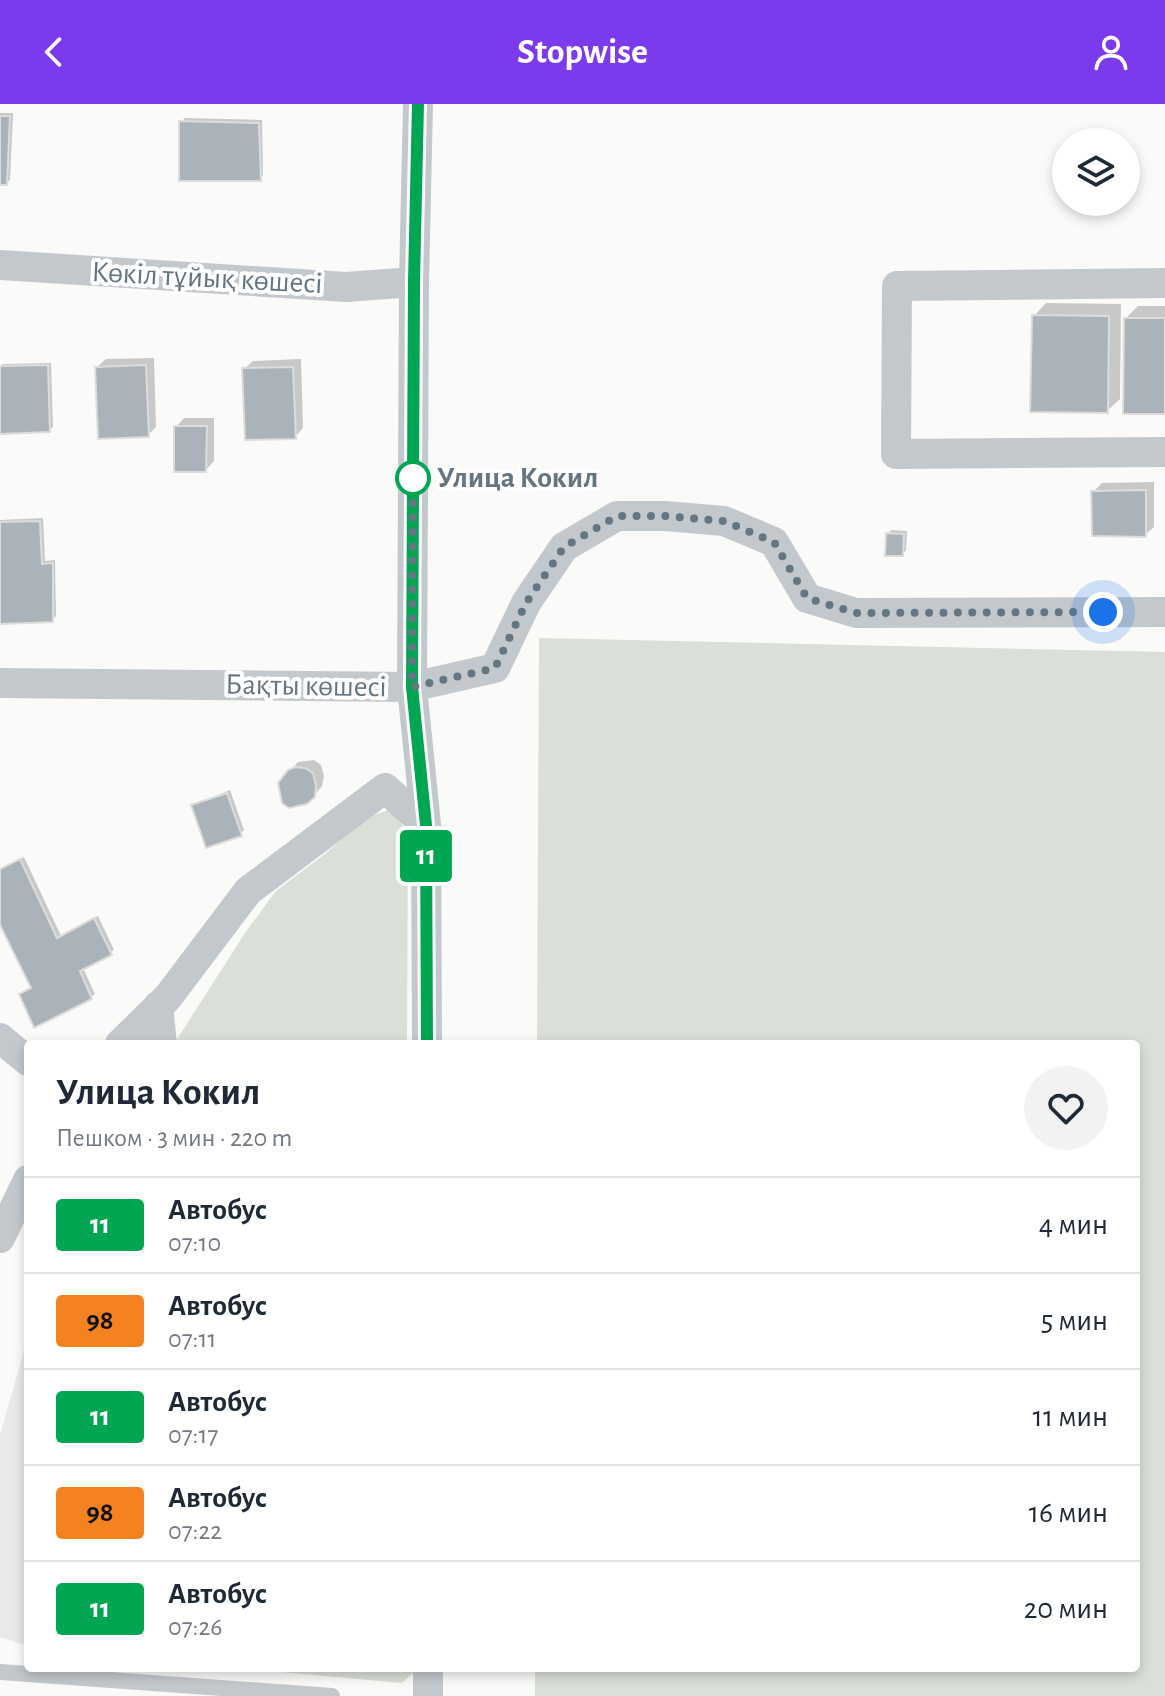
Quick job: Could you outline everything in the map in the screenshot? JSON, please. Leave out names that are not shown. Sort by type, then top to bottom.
[{"type":"street","points":[[418,104],[412,687],[426,825],[427,1040]]},
{"type":"street","name":"Көкіл тұйық көшесі","points":[[0,265],[346,287],[414,282]]},
{"type":"street","points":[[1165,283],[897,286],[896,454],[1165,452]]},
{"type":"street","name":"Бақты көшесі","points":[[0,683],[412,687],[495,668],[526,603],[564,547],[617,516],[724,521],[774,542],[807,598],[856,613],[1165,612]]},
{"type":"street","points":[[124,1040],[158,1006],[248,891],[385,788],[426,825]]},
{"type":"street","points":[[158,1006],[162,1040]]},
{"type":"street","points":[[0,1038],[24,1058]]},
{"type":"street","points":[[0,1238],[24,1188]]},
{"type":"street","points":[[428,1672],[428,1696]]},
{"type":"lane","points":[[0,1672],[332,1696]]},
{"type":"shaded area","points":[[539,638],[1165,652],[1165,1696],[535,1696],[535,1672],[1140,1672],[1140,1040],[537,1040]]},
{"type":"shaded area","points":[[391,809],[408,833],[407,1040],[177,1040],[245,933],[276,891],[366,818]]},
{"type":"shaded area","points":[[24,1351],[24,1645],[0,1637],[0,1435]]},
{"type":"shaded area","points":[[282,1672],[414,1672],[402,1683]]},
{"type":"building","points":[[0,116],[10,116],[7,185],[0,185]]},
{"type":"building","points":[[179,121],[259,123],[261,181],[179,181]]},
{"type":"building","points":[[1032,315],[1109,316],[1108,413],[1030,412]]},
{"type":"building","points":[[1124,318],[1165,318],[1165,414],[1123,414]]},
{"type":"building","points":[[48,365],[50,432],[0,434],[0,366]]},
{"type":"building","points":[[146,365],[149,437],[98,439],[95,367]]},
{"type":"building","points":[[293,367],[296,439],[245,440],[242,368]]},
{"type":"building","points":[[174,426],[207,426],[206,472],[174,472]]},
{"type":"building","points":[[1146,490],[1146,537],[1092,536],[1091,491]]},
{"type":"building","points":[[40,521],[42,564],[53,563],[53,622],[0,624],[0,522]]},
{"type":"building","points":[[886,533],[904,534],[903,556],[885,556]]},
{"type":"building","points":[[295,767],[313,773],[315,797],[307,804],[289,808],[282,803],[278,783],[288,770]]},
{"type":"building","points":[[227,793],[242,836],[206,848],[191,805]]},
{"type":"building","points":[[20,859],[57,938],[94,918],[112,955],[80,971],[92,999],[34,1028],[19,994],[31,988],[0,925],[0,869]]},
{"type":"bus line","name":"11","points":[[418,104],[412,687],[426,825],[427,1040]]},
{"type":"place","name":"Улица Кокил","points":[[413,478]]},
{"type":"route","points":[[413,478],[413,469],[412,687],[495,668],[526,603],[564,547],[617,516],[724,521],[774,542],[807,598],[856,613],[1103,612]]}]
